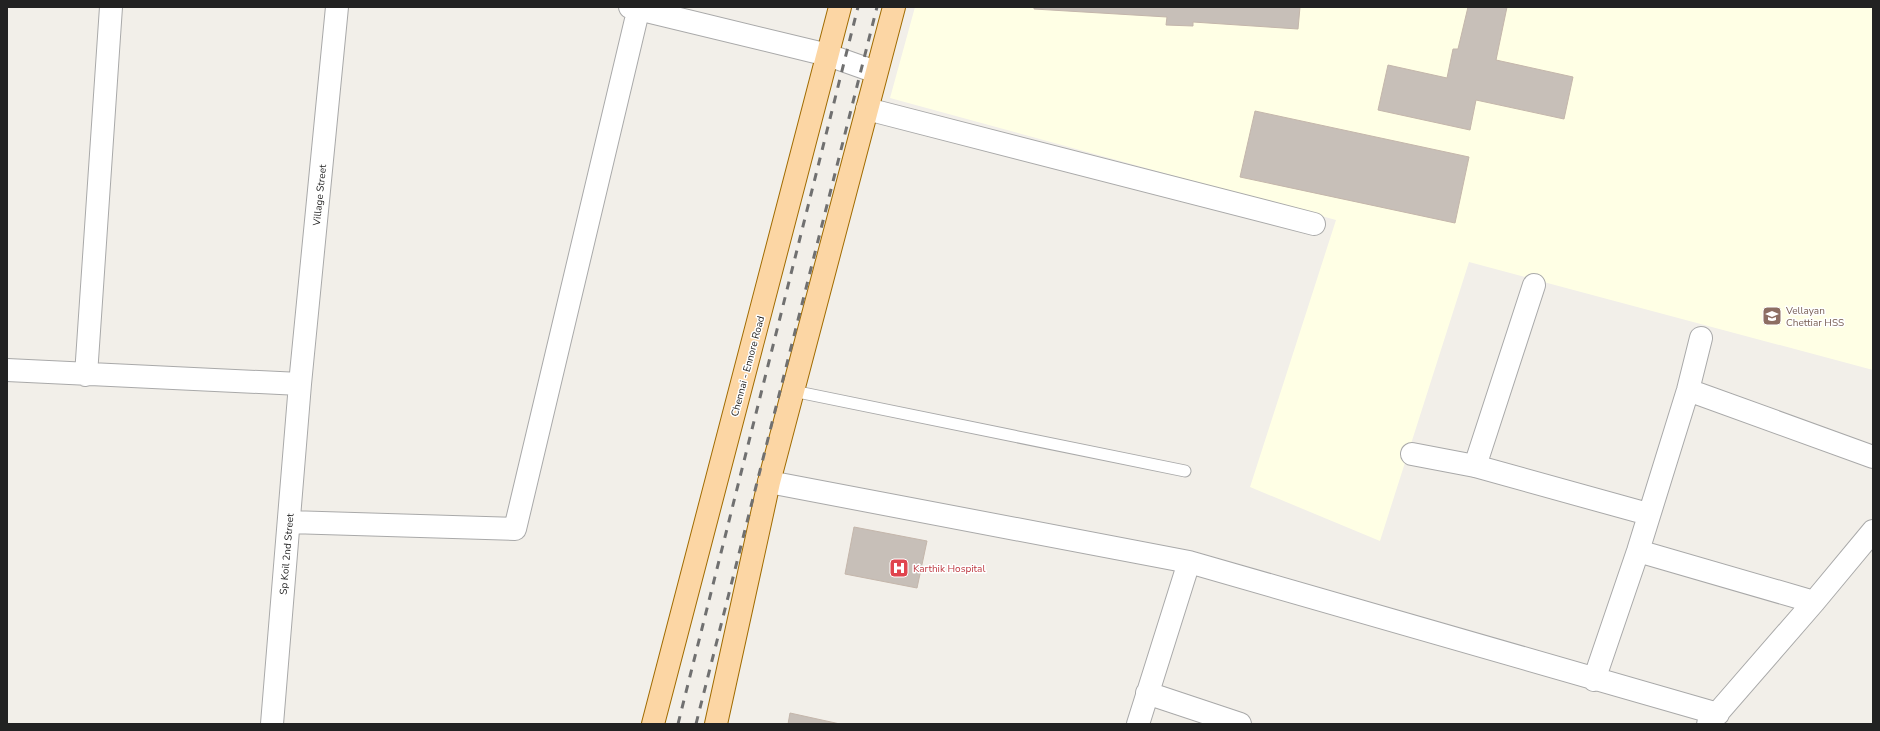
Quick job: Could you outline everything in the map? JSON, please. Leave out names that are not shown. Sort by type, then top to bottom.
[{"type":"main road","name":"Chennai - Ennore Road","points":[[653,724],[840,7]]},
{"type":"main road","points":[[716,724],[769,482],[894,7]]},
{"type":"street","points":[[86,375],[111,7]]},
{"type":"street","name":"Village Street","points":[[300,384],[337,7]]},
{"type":"street","points":[[289,522],[515,530],[636,8],[828,55],[876,72]]},
{"type":"street","points":[[867,109],[1314,224]]},
{"type":"street","points":[[1475,466],[1534,285]]},
{"type":"street","points":[[1594,680],[1638,551],[1648,514],[1688,390],[1701,338]]},
{"type":"street","points":[[7,370],[86,375],[300,384]]},
{"type":"street","name":"Sp Koil 2nd Street","points":[[272,724],[300,384]]},
{"type":"street","points":[[1688,390],[1873,457]]},
{"type":"street","points":[[1412,454],[1475,466],[1648,514]]},
{"type":"street","points":[[769,482],[1189,562],[1594,680],[1713,719],[1814,602],[1873,530]]},
{"type":"street","points":[[1638,551],[1814,602]]},
{"type":"street","points":[[1138,724],[1189,562]]},
{"type":"street","points":[[1147,692],[1240,724]]},
{"type":"lane","points":[[793,391],[1185,471]]},
{"type":"shaded area","name":"Vellayan Chettiar HSS","points":[[915,7],[1873,7],[1873,370],[1469,262],[1380,541],[1250,487],[1336,220],[890,98]]},
{"type":"building","points":[[1034,7],[1300,7],[1298,29],[1193,22],[1193,26],[1166,25],[1167,17],[1034,9]]},
{"type":"building","points":[[1468,7],[1507,7],[1496,60],[1573,77],[1564,119],[1476,100],[1470,130],[1378,110],[1388,65],[1447,78],[1453,49],[1458,49]]},
{"type":"building","points":[[1255,111],[1469,157],[1455,223],[1240,177]]},
{"type":"building","points":[[854,527],[927,541],[917,588],[845,574]]},
{"type":"building","points":[[790,713],[840,724],[788,724]]},
{"type":"railway","points":[[678,724],[858,7]]},
{"type":"railway","points":[[696,724],[877,7]]},
{"type":"place","name":"Vellayan Chettiar HSS","points":[[1772,316]]},
{"type":"place","name":"Karthik Hospital","points":[[899,568]]}]
